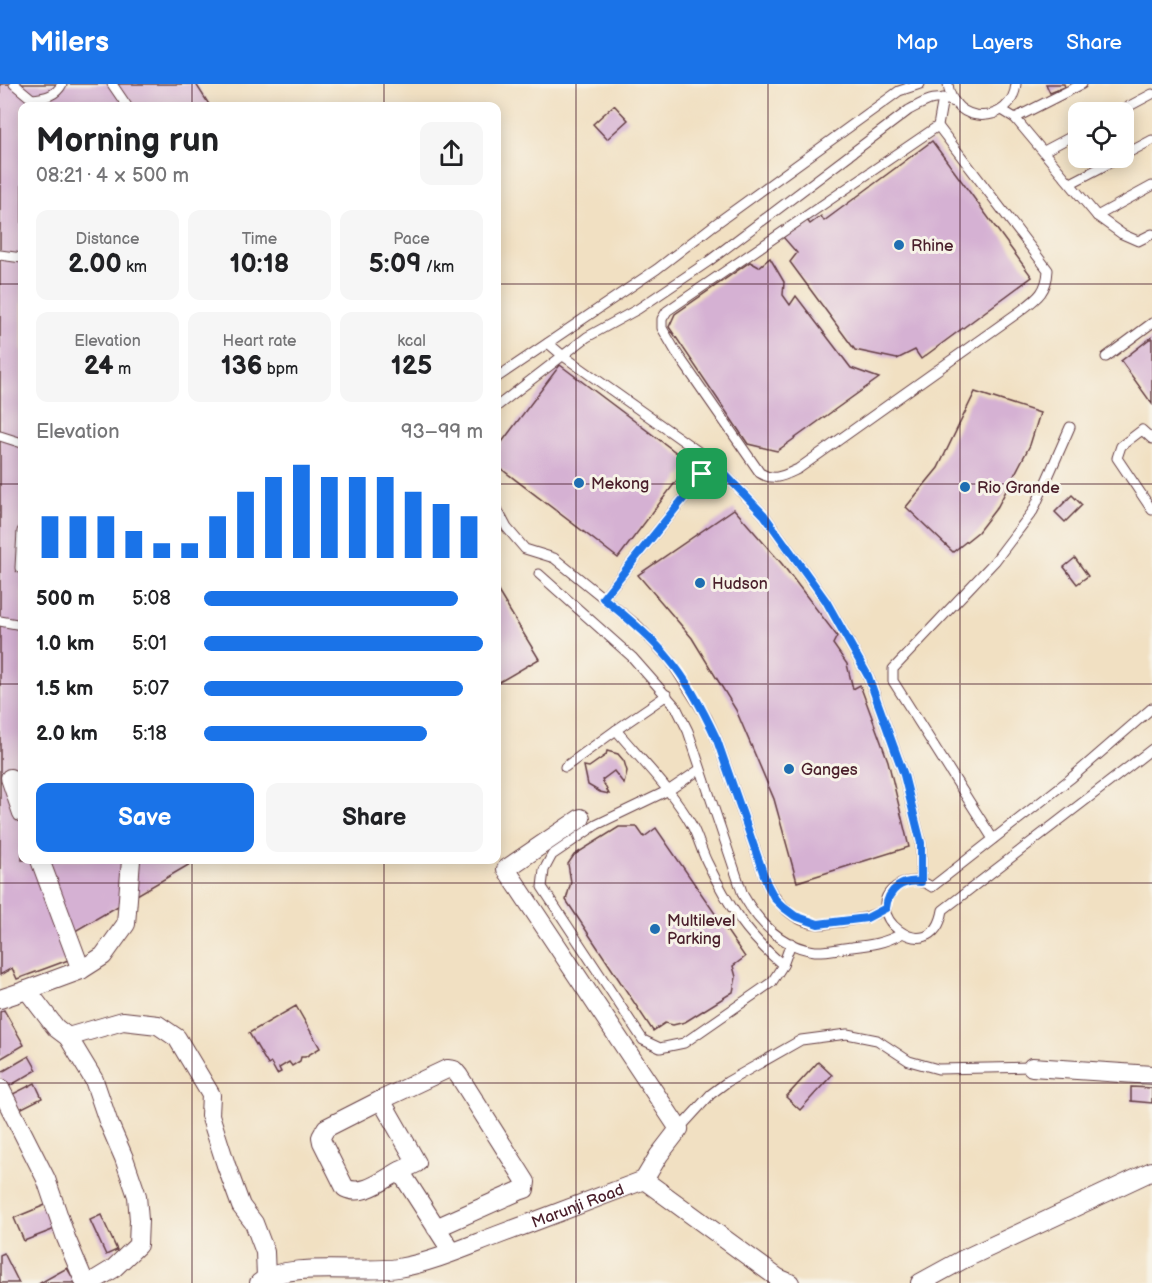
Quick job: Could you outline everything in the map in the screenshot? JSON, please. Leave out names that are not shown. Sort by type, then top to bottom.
[{"type":"street","points":[[10,778],[18,801]]},
{"type":"street","points":[[581,818],[506,869],[679,1129]]},
{"type":"street","points":[[41,864],[81,970]]},
{"type":"street","points":[[0,999],[81,970],[103,956],[126,924],[131,864]]},
{"type":"street","points":[[27,990],[56,1028],[68,1037],[94,1080],[137,1196],[138,1245],[113,1269],[90,1283]]},
{"type":"street","points":[[68,1037],[123,1022],[159,1025],[177,1038],[211,1095],[210,1115],[226,1165],[241,1206],[254,1222],[265,1252],[262,1280]]},
{"type":"street","points":[[1032,1067],[1152,1074]]},
{"type":"street","points":[[381,1100],[417,1163],[363,1191],[352,1191],[345,1188],[322,1142],[321,1137],[326,1128],[381,1100],[447,1069],[454,1070],[459,1076],[526,1182],[525,1188],[436,1228]]},
{"type":"street","points":[[0,1088],[5,1109],[46,1179],[66,1238],[85,1283]]},
{"type":"street","name":"Marunji Road","points":[[262,1280],[308,1270],[397,1268],[452,1252],[644,1180],[679,1129]]},
{"type":"street","points":[[400,1171],[452,1252]]},
{"type":"street","points":[[920,1283],[962,1260],[1152,1171]]},
{"type":"street","points":[[644,1180],[778,1278],[790,1283]]},
{"type":"lane","points":[[14,84],[32,99],[52,95],[62,84]]},
{"type":"lane","points":[[112,84],[124,102]]},
{"type":"lane","points":[[501,375],[657,270],[714,225],[899,91],[920,84]]},
{"type":"lane","points":[[948,84],[955,102],[962,110],[972,115],[982,116],[993,115],[1009,104],[1017,85]]},
{"type":"lane","points":[[1015,118],[1082,84]]},
{"type":"lane","points":[[1134,104],[1152,94]]},
{"type":"lane","points":[[501,403],[586,337],[638,309],[709,261],[909,110],[932,98],[944,98],[955,102]]},
{"type":"lane","points":[[938,126],[1048,270],[1047,283],[1039,297],[1019,312],[798,469],[778,478],[767,477],[760,473],[676,352],[662,328],[662,319],[667,311],[938,126],[944,98]]},
{"type":"lane","points":[[1002,110],[1015,118],[1097,216],[1122,234],[1138,241],[1152,234]]},
{"type":"lane","points":[[1044,151],[1068,138]]},
{"type":"lane","points":[[1134,150],[1152,140]]},
{"type":"lane","points":[[1071,183],[1100,168]]},
{"type":"lane","points":[[1097,216],[1152,186]]},
{"type":"lane","points":[[0,255],[18,257]]},
{"type":"lane","points":[[1106,357],[1152,323]]},
{"type":"lane","points":[[548,343],[713,462],[764,515],[826,601],[868,676],[904,775],[921,843],[921,882]]},
{"type":"lane","points":[[993,840],[893,681],[893,669],[995,561],[1033,511],[1070,427]]},
{"type":"lane","points":[[1152,439],[1142,430],[1121,446],[1117,458],[1152,510]]},
{"type":"lane","points":[[0,436],[18,442]]},
{"type":"lane","points":[[603,598],[713,462]]},
{"type":"lane","points":[[501,517],[507,528],[525,549],[554,558],[638,626],[670,660],[707,717],[767,884],[775,899],[795,916],[818,924],[867,918],[886,908]]},
{"type":"lane","points":[[538,574],[632,657],[676,706],[688,731],[699,770],[743,895],[754,915],[765,926],[790,943],[816,951],[879,944],[902,934]]},
{"type":"lane","points":[[0,621],[18,624]]},
{"type":"lane","points":[[565,767],[667,696]]},
{"type":"lane","points":[[1152,708],[1070,779],[932,887],[921,882],[909,881],[897,886],[889,896],[886,908],[892,926],[902,934],[914,937],[926,935],[939,922],[943,910],[1152,749]]},
{"type":"lane","points":[[616,730],[667,790],[691,824],[707,861],[734,912],[759,946],[783,965]]},
{"type":"lane","points":[[699,770],[667,790],[596,825],[552,855],[544,870],[542,887],[643,1040],[660,1048],[684,1043],[772,982],[783,965],[790,943]]},
{"type":"lane","name":"Marunji Road","points":[[679,1129],[719,1088],[801,1040],[847,1034],[877,1040],[909,1061],[938,1069],[1032,1067]]},
{"type":"building","points":[[0,84],[196,84],[207,102],[18,102],[18,864],[190,864],[63,938],[71,959],[17,979],[12,968],[0,975]]},
{"type":"building","points":[[1046,84],[1064,84],[1065,87],[1050,93]]},
{"type":"building","points":[[614,105],[628,120],[607,139],[593,124]]},
{"type":"building","name":"Rhine","points":[[932,141],[1032,277],[921,359],[915,350],[897,359],[855,350],[790,262],[797,253],[783,237],[807,220],[810,224],[821,216],[824,221]]},
{"type":"building","points":[[770,258],[784,282],[783,295],[790,305],[796,296],[851,368],[879,378],[777,451],[748,444],[669,327],[675,314],[750,262],[759,267]]},
{"type":"building","points":[[1152,337],[1152,404],[1121,361]]},
{"type":"building","points":[[560,365],[690,463],[618,558],[501,469],[501,443]]},
{"type":"building","name":"Rio Grande","points":[[975,392],[1040,413],[1030,445],[998,506],[978,532],[953,552],[906,507],[938,468]]},
{"type":"building","points":[[1072,495],[1082,505],[1065,522],[1055,512]]},
{"type":"building","points":[[734,509],[782,564],[837,636],[833,644],[847,664],[853,689],[860,685],[888,761],[909,847],[797,882],[774,799],[736,710],[692,638],[638,575]]},
{"type":"building","points":[[1075,558],[1088,576],[1077,584],[1064,567]]},
{"type":"building","points":[[501,596],[539,659],[501,681]]},
{"type":"building","points":[[607,751],[618,754],[624,761],[627,771],[624,784],[614,771],[602,780],[609,794],[588,785],[584,766],[589,767],[606,755]]},
{"type":"building","name":"Multilevel Parking","points":[[619,827],[637,827],[644,837],[656,828],[745,957],[733,966],[736,977],[733,992],[685,1022],[673,1025],[665,1023],[653,1031],[566,900],[571,882],[568,864],[574,855]]},
{"type":"building","points":[[296,1006],[320,1048],[301,1057],[300,1061],[292,1066],[289,1062],[279,1068],[281,1072],[277,1074],[271,1063],[268,1065],[249,1033]]},
{"type":"building","points":[[4,1010],[24,1045],[0,1059],[0,1012]]},
{"type":"building","points":[[29,1056],[37,1070],[6,1088],[0,1073]]},
{"type":"building","points":[[818,1062],[832,1075],[800,1110],[786,1097]]},
{"type":"building","points":[[35,1083],[42,1098],[18,1110],[11,1095]]},
{"type":"building","points":[[1131,1087],[1152,1088],[1152,1103],[1131,1101]]},
{"type":"building","points":[[50,1203],[60,1227],[24,1241],[14,1218]]},
{"type":"building","points":[[101,1215],[117,1250],[106,1255],[90,1220]]},
{"type":"building","points":[[4,1253],[19,1283],[0,1283],[0,1255]]},
{"type":"building","points":[[67,1268],[76,1283],[40,1283]]},
{"type":"place","name":"Rhine","points":[[899,245]]},
{"type":"place","name":"Mekong","points":[[579,483]]},
{"type":"place","name":"Rio Grande","points":[[965,487]]},
{"type":"place","name":"Hudson","points":[[700,583]]},
{"type":"place","name":"Ganges","points":[[789,769]]},
{"type":"place","name":"Multilevel Parking","points":[[655,929]]},
{"type":"route","points":[[713,462],[764,515],[826,601],[868,676],[904,775],[921,843],[921,882],[909,881],[897,886],[889,896],[886,908],[875,915],[818,924],[806,922],[795,916],[775,899],[767,884],[707,717],[670,660],[638,626],[603,598],[702,474],[713,462]]}]
